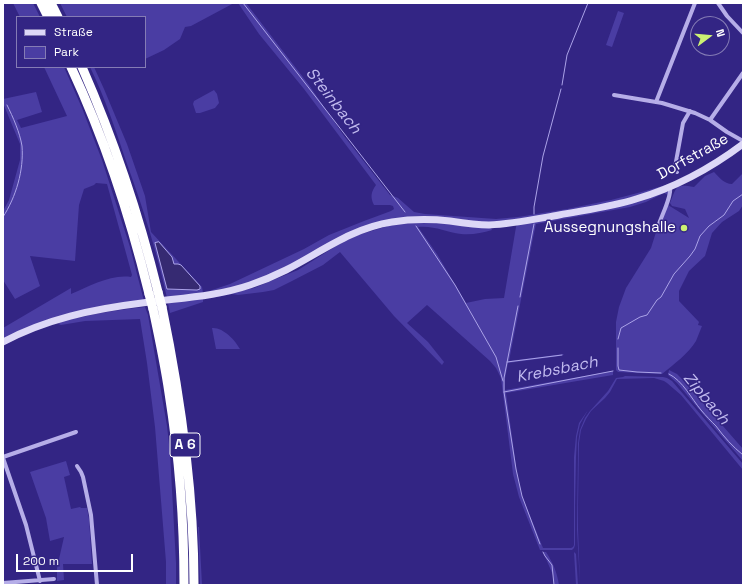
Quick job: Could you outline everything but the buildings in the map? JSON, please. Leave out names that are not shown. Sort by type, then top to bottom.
[{"type":"highway","points":[[41,3],[48,16]]},
{"type":"highway","points":[[52,3],[58,16]]},
{"type":"highway","name":"A 6","points":[[72,68],[101,137],[119,188],[138,252],[154,293]]},
{"type":"highway","name":"A 6","points":[[82,68],[124,172],[141,226],[157,308],[174,429],[180,494],[184,585]]},
{"type":"highway","name":"A 6","points":[[157,308],[171,352],[178,389],[192,515],[194,585]]},
{"type":"street","points":[[656,102],[657,96],[695,3]]},
{"type":"street","points":[[718,3],[727,16],[743,31]]},
{"type":"street","points":[[710,120],[743,73]]},
{"type":"street","points":[[614,96],[656,102],[690,111],[710,120],[743,142]]},
{"type":"street","points":[[677,172],[675,167],[683,123],[690,111]]},
{"type":"street","name":"Dorfstraße","points":[[3,342],[37,326],[96,309],[205,296],[249,285],[285,270],[350,235],[385,223],[405,220],[422,220],[500,224],[613,205],[636,199],[670,187],[731,153],[743,142]]},
{"type":"street","points":[[657,230],[669,197],[671,190],[670,187]]},
{"type":"street","points":[[40,580],[26,525],[3,458],[76,432]]},
{"type":"street","points":[[77,466],[83,477],[91,515],[97,585]]},
{"type":"street","points":[[3,583],[54,579]]},
{"type":"green space","points":[[13,3],[33,3],[40,16],[20,16]]},
{"type":"green space","points":[[60,3],[234,3],[191,26],[185,27],[180,39],[164,50],[146,59],[146,16],[66,16]]},
{"type":"green space","points":[[238,3],[246,3],[309,85],[344,136],[390,195],[398,198],[414,212],[496,219],[518,217],[611,200],[672,184],[607,206],[485,224],[433,219],[370,227],[296,264],[241,286],[209,291],[230,284],[304,249],[329,235],[394,209],[393,206],[390,205],[374,205],[372,195],[376,185],[304,89],[259,34]]},
{"type":"green space","points":[[618,11],[624,13],[612,47],[606,45]]},
{"type":"green space","points":[[44,68],[64,68],[82,108],[102,160],[130,247],[144,301],[106,305],[5,339],[3,337],[3,328],[71,288],[71,294],[108,279],[116,277],[131,277],[132,275],[107,184],[96,183],[84,189],[79,205],[75,261],[30,256],[40,286],[15,299],[3,280],[3,211],[9,200],[20,160],[20,144],[3,103],[3,99],[36,92],[42,112],[17,120],[21,128],[67,116]]},
{"type":"green space","points":[[90,68],[94,68],[127,144],[145,196],[151,232],[202,287],[203,293],[167,298],[139,197],[101,91]]},
{"type":"green space","points":[[214,90],[217,94],[219,103],[215,108],[196,113],[193,104],[194,101]]},
{"type":"green space","points":[[714,172],[724,182],[729,184],[732,184],[743,173],[743,205],[739,211],[722,222],[712,233],[705,256],[689,271],[679,291],[679,301],[699,322],[698,325],[702,326],[696,341],[685,355],[662,374],[618,372],[616,370],[616,322],[619,307],[626,288],[651,248],[657,229],[668,205],[689,218],[685,209],[672,206],[670,203],[676,190],[680,186],[694,187],[705,176]]},
{"type":"green space","points":[[667,191],[669,193],[668,195],[664,193],[646,202],[630,207],[536,224],[509,361],[564,354],[560,356],[508,363],[505,379],[505,390],[613,371],[613,375],[506,393],[517,473],[522,496],[543,548],[571,548],[574,545],[574,457],[576,436],[579,423],[588,410],[580,424],[577,437],[575,545],[572,550],[540,550],[519,497],[513,474],[501,378],[496,368],[490,361],[427,305],[407,323],[428,342],[444,362],[442,365],[394,316],[340,252],[323,265],[274,290],[238,295],[232,294],[211,298],[254,288],[298,270],[336,246],[358,235],[402,223],[431,222],[491,228],[492,230],[484,232],[465,234],[429,227],[418,227],[437,254],[466,303],[485,299],[504,298],[517,224]]},
{"type":"green space","points":[[203,299],[203,302],[170,313],[168,303]]},
{"type":"green space","points":[[145,307],[148,315],[167,426],[170,453],[176,585],[166,585],[166,562],[155,427],[140,319],[85,321],[61,325],[58,324],[72,318]]},
{"type":"green space","points":[[212,328],[216,328],[224,332],[232,338],[240,349],[216,349]]},
{"type":"green space","points":[[669,370],[677,374],[682,379],[743,449],[743,461],[677,383],[668,375]]},
{"type":"green space","points":[[625,376],[663,377],[672,381],[743,464],[743,470],[681,395],[667,383],[654,378],[617,379],[610,392],[591,411],[581,430],[579,443],[578,505],[580,585],[577,529],[578,443],[580,430],[585,418],[608,391],[616,378]]},
{"type":"green space","points":[[66,461],[70,475],[64,477],[71,509],[80,507],[87,508],[92,564],[63,564],[64,580],[57,581],[57,568],[64,537],[50,541],[46,518],[30,472]]},
{"type":"green space","points":[[199,527],[202,585],[200,585]]},
{"type":"green space","points":[[543,552],[546,552],[553,564],[559,585],[554,585],[553,575]]},
{"type":"green space","points":[[574,552],[576,554],[578,585],[576,585]]},
{"type":"shaded area","points":[[159,242],[172,257],[174,264],[181,265],[200,286],[200,289],[167,289],[155,243]]},
{"type":"waterway","name":"Steinbach","points":[[243,3],[405,212]]},
{"type":"waterway","points":[[562,85],[567,55],[588,3]]},
{"type":"waterway","points":[[534,214],[543,156],[561,89]]},
{"type":"waterway","points":[[3,217],[12,201],[22,164],[22,146],[20,136],[7,105]]},
{"type":"waterway","name":"Krebsbach","points":[[618,339],[621,328],[640,317],[647,315],[657,300],[661,297],[674,274],[695,249],[700,236],[709,226],[724,215],[733,201],[743,194]]},
{"type":"waterway","points":[[520,297],[534,224]]},
{"type":"waterway","name":"Steinbach","points":[[416,226],[455,285],[496,357],[503,381]]},
{"type":"waterway","points":[[518,306],[504,378],[504,392],[516,469],[522,496],[540,544]]},
{"type":"waterway","name":"Zipbach","points":[[618,348],[619,370],[661,373]]},
{"type":"waterway","points":[[507,362],[562,355]]},
{"type":"waterway","name":"Krebsbach","points":[[504,392],[613,371]]},
{"type":"waterway","name":"Zipbach","points":[[669,374],[683,385],[703,412],[729,442],[743,455]]},
{"type":"waterway","points":[[543,552],[552,565],[554,585]]},
{"type":"place","name":"Aussegnungshalle","points":[[684,228]]}]
